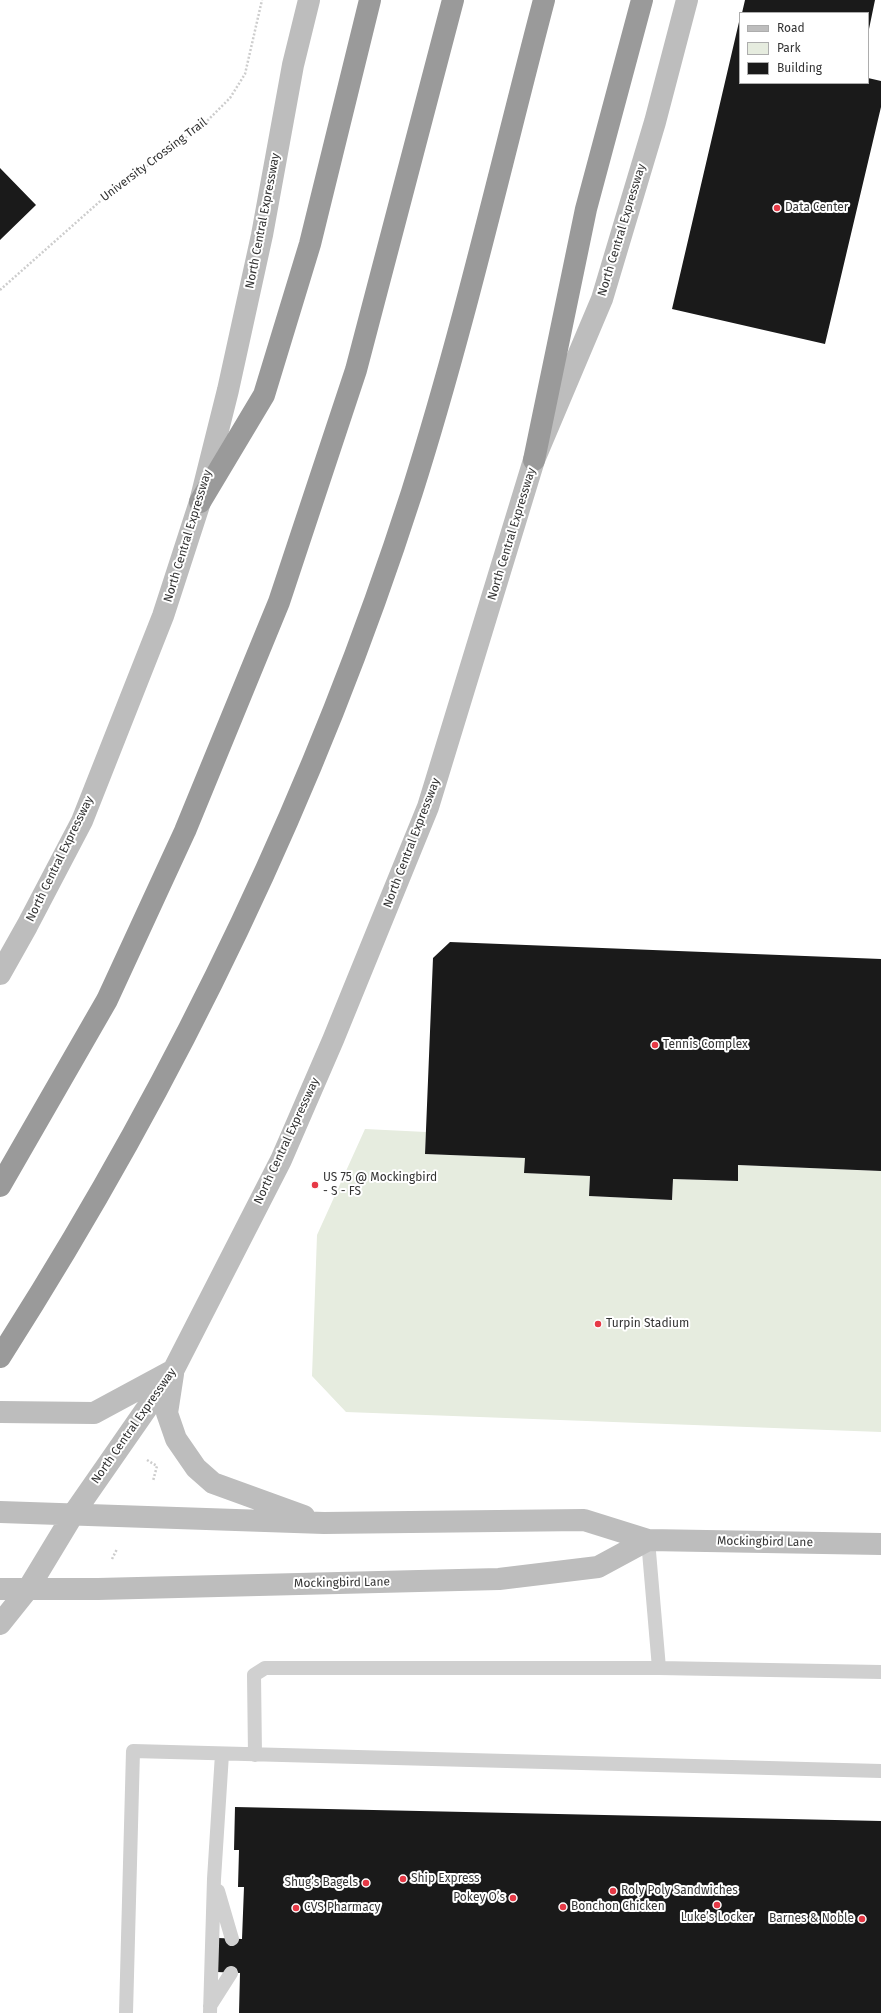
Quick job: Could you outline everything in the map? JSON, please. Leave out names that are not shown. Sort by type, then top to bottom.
[{"type":"highway","points":[[200,502],[264,395],[310,244],[370,0]]},
{"type":"highway","points":[[0,1186],[107,1000],[184,831],[279,602],[356,370],[453,0]]},
{"type":"highway","points":[[0,1357],[91,1210],[177,1054],[258,890],[328,725],[372,609],[428,440],[461,320],[544,0]]},
{"type":"highway","points":[[534,460],[586,209],[642,0]]},
{"type":"main road","name":"North Central Expressway","points":[[0,974],[82,821],[163,616],[200,502],[228,390],[260,243],[294,65],[309,0]]},
{"type":"main road","name":"North Central Expressway","points":[[0,1624],[28,1589],[74,1514],[174,1369],[281,1160],[333,1040],[428,807],[534,460],[602,299],[655,122],[687,0]]},
{"type":"main road","points":[[0,1412],[94,1413],[174,1369]]},
{"type":"main road","points":[[174,1369],[167,1413],[176,1439],[196,1468],[213,1483],[324,1524]]},
{"type":"main road","name":"Mockingbird Lane","points":[[0,1512],[324,1524],[584,1520],[648,1540],[881,1544]]},
{"type":"main road","name":"Mockingbird Lane","points":[[0,1589],[98,1589],[499,1579],[598,1568],[648,1540]]},
{"type":"lane","points":[[648,1540],[660,1668]]},
{"type":"lane","points":[[255,1755],[254,1675],[264,1668],[660,1668],[881,1672]]},
{"type":"lane","points":[[126,2013],[132,1751],[881,1771]]},
{"type":"lane","points":[[210,2010],[214,1879],[222,1754]]},
{"type":"lane","points":[[214,1879],[232,1939]]},
{"type":"lane","points":[[210,2010],[231,1973]]},
{"type":"path","name":"University Crossing Trail","points":[[0,290],[106,196],[203,125],[230,98],[245,74],[262,0]]},
{"type":"path","points":[[143,1458],[157,1466],[153,1481]]},
{"type":"green space","name":"Turpin Stadium","points":[[365,1129],[426,1132],[425,1154],[525,1158],[525,1173],[590,1176],[589,1196],[672,1200],[673,1179],[738,1181],[738,1165],[881,1171],[881,1432],[346,1412],[312,1376],[317,1235]]},
{"type":"building","points":[[745,0],[875,0],[869,29],[869,12],[742,12]]},
{"type":"building","name":"Data Center","points":[[739,22],[739,84],[869,84],[869,78],[881,81],[881,107],[825,344],[672,309]]},
{"type":"building","points":[[0,168],[36,205],[0,240]]},
{"type":"building","name":"Tennis Complex","points":[[450,942],[881,959],[881,1171],[738,1165],[738,1181],[673,1179],[672,1200],[589,1196],[590,1176],[524,1173],[525,1158],[425,1154],[433,958]]},
{"type":"building","points":[[235,1807],[881,1821],[881,2013],[239,2013],[240,1973],[217,1972],[218,1938],[242,1939],[244,1887],[238,1887],[239,1850],[234,1850]]},
{"type":"place","name":"Data Center","points":[[777,208]]},
{"type":"place","name":"Tennis Complex","points":[[655,1045]]},
{"type":"place","name":"US 75 @ Mockingbird - S - FS","points":[[315,1185]]},
{"type":"place","name":"Turpin Stadium","points":[[598,1324]]},
{"type":"place","name":"Ship Express","points":[[403,1879]]},
{"type":"place","name":"Shug’s Bagels","points":[[366,1883]]},
{"type":"place","name":"Roly Poly Sandwiches","points":[[613,1891]]},
{"type":"place","name":"Pokey O’s","points":[[513,1898]]},
{"type":"place","name":"Luke’s Locker","points":[[717,1905]]},
{"type":"place","name":"Bonchon Chicken","points":[[563,1907]]},
{"type":"place","name":"CVS Pharmacy","points":[[296,1908]]},
{"type":"place","name":"Barnes & Noble","points":[[862,1919]]}]
